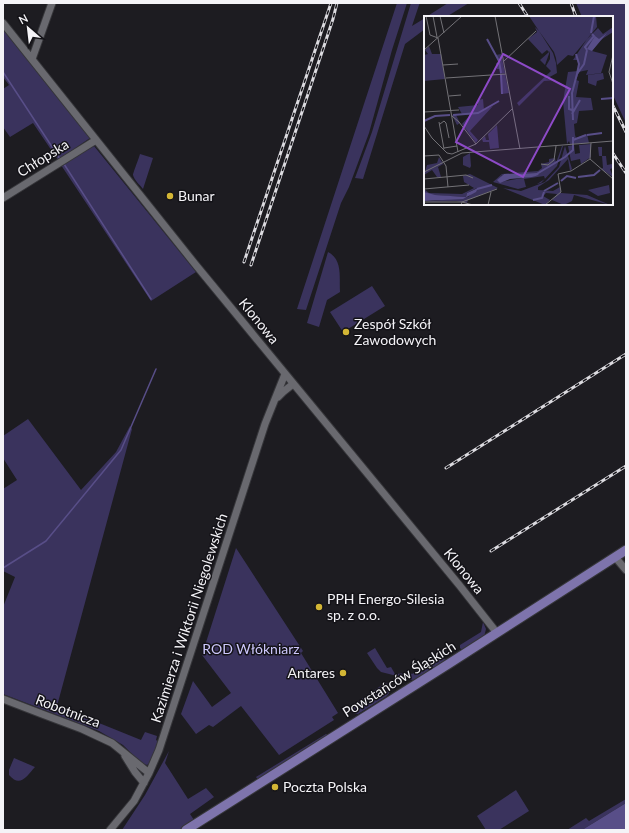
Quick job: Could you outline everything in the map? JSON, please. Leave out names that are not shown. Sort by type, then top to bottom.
[{"type":"main road","name":"Powstańców Śląskich","points":[[186,830],[626,550]]},
{"type":"street","points":[[32,59],[52,3]]},
{"type":"street","name":"Klonowa","points":[[3,23],[293,384],[497,633]]},
{"type":"street","name":"Chłopska","points":[[3,198],[96,140]]},
{"type":"street","name":"Kazimierza i Wiktorii Niegolewskich","points":[[110,830],[129,807],[144,783],[160,750],[265,424],[285,374]]},
{"type":"street","points":[[273,404],[283,392],[293,384]]},
{"type":"street","points":[[615,557],[626,570]]},
{"type":"street","name":"Robotnicza","points":[[3,699],[112,743],[150,773]]},
{"type":"street","name":"Robotnicza","points":[[122,751],[144,783]]},
{"type":"green space","points":[[397,3],[407,3],[392,50],[369,133],[349,187],[341,203],[306,310],[297,309]]},
{"type":"green space","points":[[411,3],[420,3],[412,26],[424,19],[424,30],[405,44],[363,179],[355,178],[372,132]]},
{"type":"green space","points":[[448,3],[469,3],[448,16],[428,16]]},
{"type":"green space","points":[[576,3],[626,3],[626,123],[613,95],[613,16],[582,16]]},
{"type":"green space","points":[[3,29],[90,138],[58,160],[33,123],[10,137],[3,127],[3,89],[9,85],[3,77]]},
{"type":"green space","points":[[94,146],[196,272],[151,301],[61,165]]},
{"type":"green space","points":[[140,154],[153,158],[143,189],[133,175]]},
{"type":"green space","points":[[328,252],[333,255],[338,264],[340,275],[340,292],[327,300],[319,327],[307,323]]},
{"type":"green space","points":[[372,286],[385,306],[343,332],[330,312]]},
{"type":"green space","points":[[28,419],[81,490],[116,452],[130,426],[132,429],[57,706],[141,740],[145,732],[157,736],[156,740],[159,742],[150,763],[147,765],[141,763],[123,745],[99,731],[3,694],[3,607],[15,577],[3,571],[3,489],[17,480],[3,458],[3,436]]},
{"type":"green space","name":"ROD Włókniarz","points":[[236,548],[303,651],[301,653],[338,713],[332,717],[334,720],[279,755],[241,706],[213,727],[209,725],[196,734],[181,714],[193,681],[212,707],[231,693],[202,655]]},
{"type":"green space","points":[[483,622],[486,629],[484,637],[462,650],[460,645],[481,632]]},
{"type":"green space","points":[[375,648],[387,668],[391,667],[395,674],[412,674],[442,655],[446,661],[413,680],[381,672],[367,653]]},
{"type":"green space","points":[[385,683],[389,684],[389,687],[352,712],[350,711],[350,707]]},
{"type":"green space","points":[[391,688],[387,696],[358,714],[353,713]]},
{"type":"green space","points":[[326,734],[329,736],[258,780],[256,777]]},
{"type":"green space","points":[[169,751],[165,763],[188,799],[206,788],[214,797],[190,814],[194,820],[179,830],[122,830],[145,795]]},
{"type":"green space","points":[[14,758],[35,767],[20,781],[13,779],[9,775],[9,770]]},
{"type":"green space","points":[[516,790],[529,811],[499,830],[486,830],[477,816]]},
{"type":"green space","points":[[626,799],[626,803],[582,830],[567,830],[586,818],[589,821]]},
{"type":"shaded area","points":[[626,803],[626,830],[582,830]]},
{"type":"waterway","points":[[3,72],[60,159]]},
{"type":"waterway","points":[[64,164],[151,299]]},
{"type":"waterway","points":[[3,568],[46,541],[121,450],[156,369]]},
{"type":"railway","points":[[244,262],[331,3]]},
{"type":"railway","points":[[251,265],[337,3]]},
{"type":"railway","points":[[519,3],[527,16]]},
{"type":"railway","points":[[571,3],[576,16]]},
{"type":"railway","points":[[613,106],[626,132]]},
{"type":"railway","points":[[613,154],[626,173]]},
{"type":"railway","points":[[446,468],[626,354]]},
{"type":"railway","points":[[491,551],[626,466]]},
{"type":"place","name":"Bunar","points":[[170,196]]},
{"type":"place","name":"Zespół Szkół Zawodowych","points":[[346,332]]},
{"type":"place","name":"PPH Energo-Silesia sp. z o.o.","points":[[319,607]]},
{"type":"place","name":"Antares","points":[[343,673]]},
{"type":"place","name":"Poczta Polska","points":[[275,787]]}]
